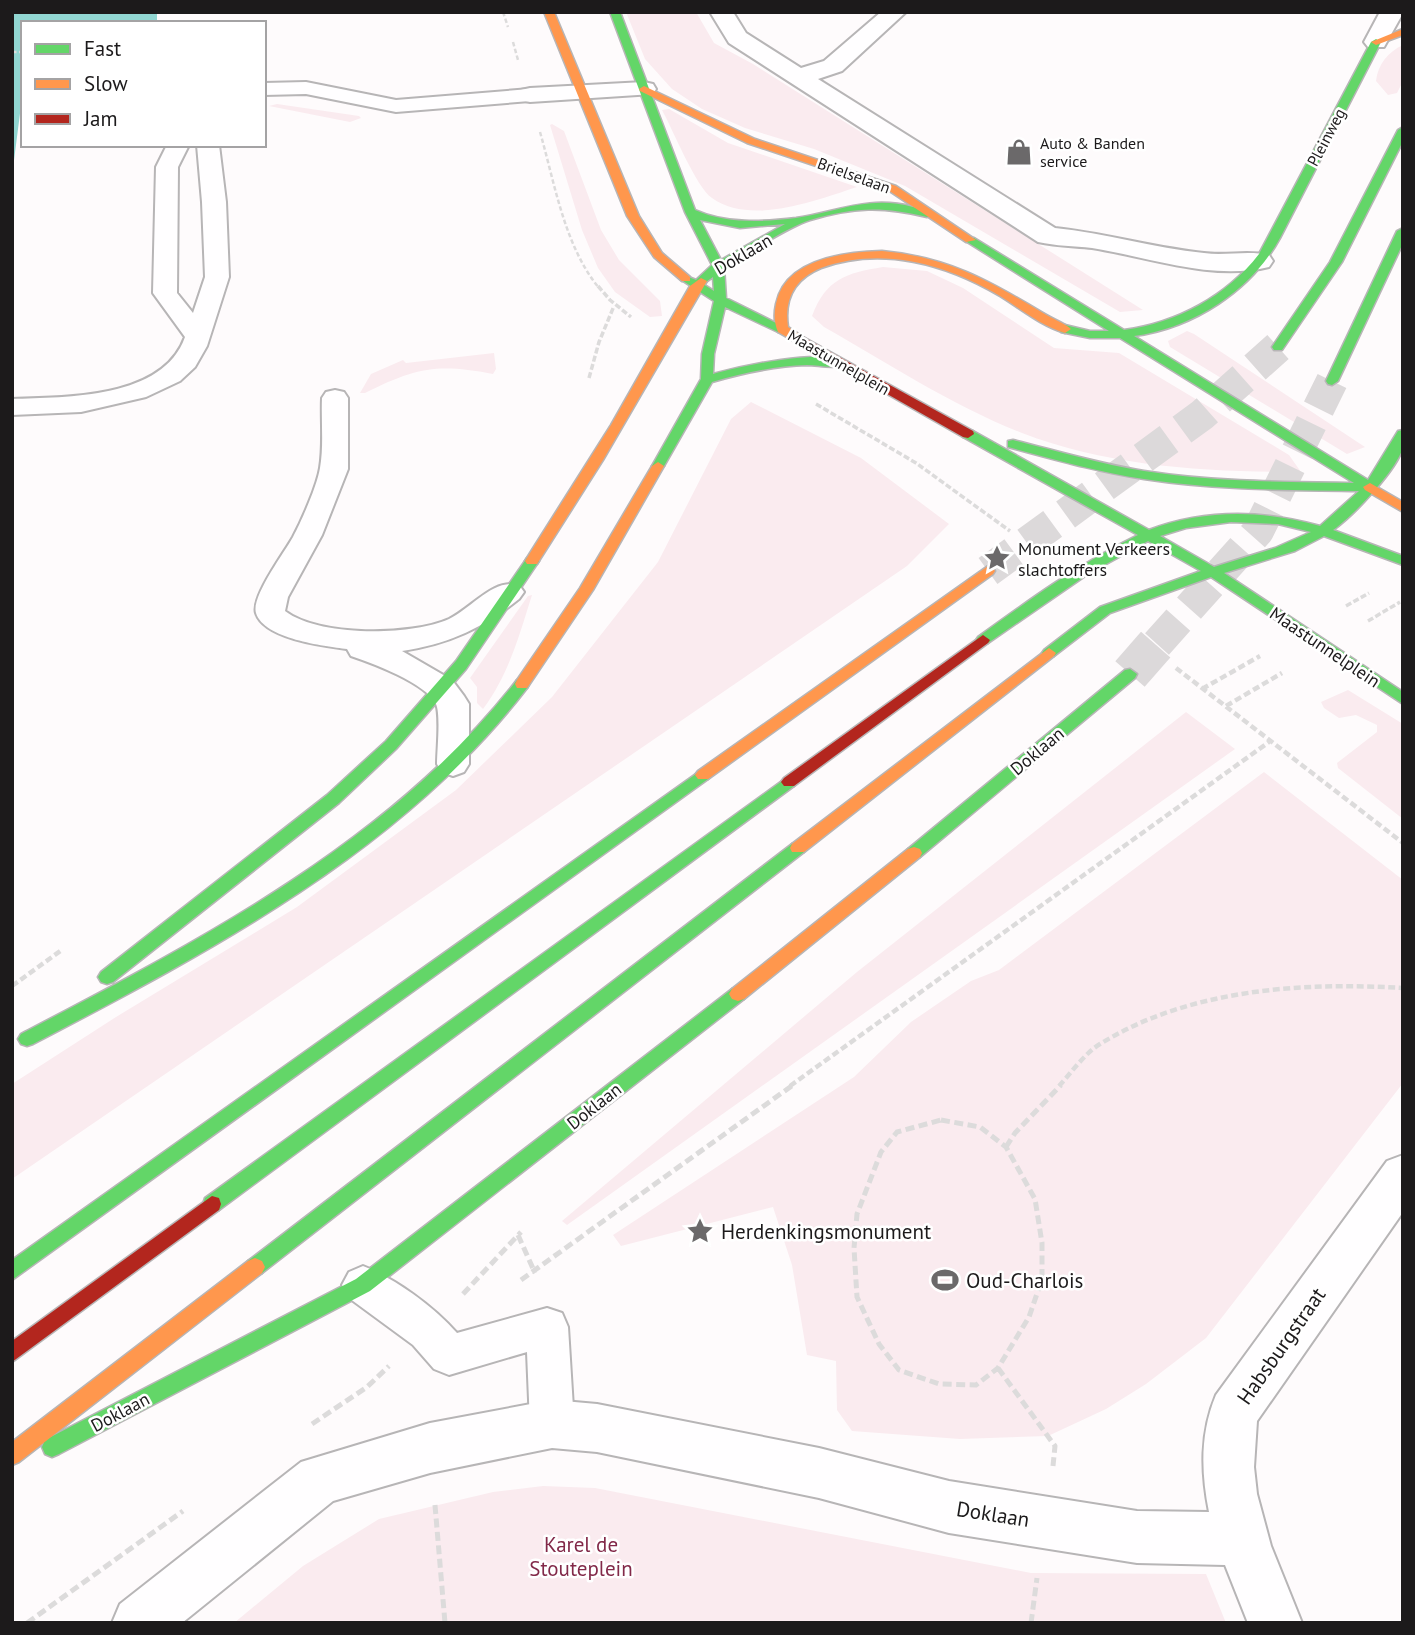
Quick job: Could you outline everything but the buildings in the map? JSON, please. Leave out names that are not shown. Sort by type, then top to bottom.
[{"type":"main road","points":[[549,12],[639,227],[657,254],[720,301],[782,329]]},
{"type":"main road","points":[[615,12],[691,212],[718,266],[720,301]]},
{"type":"main road","points":[[1376,42],[1403,32]]},
{"type":"main road","name":"Pleinweg","points":[[1259,261],[1376,42]]},
{"type":"main road","name":"Brielselaan","points":[[644,89],[751,141],[892,188],[927,214],[1120,334]]},
{"type":"main road","points":[[1278,347],[1336,262],[1403,130]]},
{"type":"main road","name":"Doklaan","points":[[12,1050],[333,799],[391,745],[461,665],[569,506],[631,404],[696,285],[718,266],[804,218],[870,205],[897,206],[927,214]]},
{"type":"main road","points":[[691,212],[703,220],[721,224],[804,218]]},
{"type":"main road","points":[[1332,381],[1403,230]]},
{"type":"main road","name":"Maastunnelplein","points":[[1259,261],[1219,298],[1187,316],[1140,331],[1120,334],[1098,335],[1065,329],[996,289],[944,264],[905,256],[883,255],[832,260],[799,274],[783,292],[778,315],[782,329],[1213,572],[1403,699]]},
{"type":"main road","name":"Doklaan","points":[[27,1039],[135,983],[294,889],[453,764],[502,712],[586,592],[707,379],[708,354],[720,301]]},
{"type":"main road","name":"Maastunnelplein","points":[[1120,334],[1403,508]]},
{"type":"main road","points":[[707,379],[783,361],[811,359],[839,363]]},
{"type":"main road","points":[[950,425],[1088,465],[1165,478],[1262,485],[1370,488]]},
{"type":"main road","points":[[12,1455],[1105,610],[1299,543],[1324,531],[1370,488],[1393,457],[1403,435]]},
{"type":"main road","points":[[12,1353],[321,1122],[1004,625],[1070,580],[1146,536],[1210,519],[1262,518],[1324,531],[1403,561]]},
{"type":"main road","points":[[12,1271],[988,571]]},
{"type":"main road","name":"Doklaan","points":[[12,1468],[363,1285],[824,927],[1130,674]]},
{"type":"street","points":[[721,12],[737,38],[1048,236],[1091,240],[1205,262],[1259,261]]},
{"type":"street","points":[[798,78],[833,66],[895,12]]},
{"type":"street","name":"Pleinweg","points":[[1376,42],[1392,12]]},
{"type":"street","name":"Brielselaan","points":[[530,95],[644,89]]},
{"type":"street","name":"Habsburgstraat","points":[[1275,1623],[1240,1539],[1228,1485],[1228,1434],[1234,1412],[1403,1175]]},
{"type":"street","name":"Doklaan","points":[[139,1623],[319,1480],[430,1448],[552,1424],[597,1428],[819,1473],[949,1507],[1137,1537],[1240,1539]]},
{"type":"lane","points":[[266,89],[306,88],[396,106],[530,95]]},
{"type":"lane","points":[[177,147],[167,167],[165,293],[197,336]]},
{"type":"lane","points":[[12,407],[81,404],[137,391],[171,376],[186,362],[217,277],[208,147]]},
{"type":"lane","points":[[335,398],[334,469],[308,536],[270,608],[272,616],[281,623],[344,640],[375,655],[397,660],[441,688],[453,704],[453,764]]},
{"type":"lane","points":[[344,640],[384,642],[456,628],[480,615],[513,588]]},
{"type":"lane","points":[[363,1285],[428,1331],[449,1355],[547,1327],[552,1424]]},
{"type":"path","points":[[513,43],[571,238],[587,273],[614,306]]},
{"type":"path","points":[[511,1285],[535,1272],[1269,742]]},
{"type":"path","points":[[1006,1147],[1015,1133],[1098,1045],[1165,1012],[1258,991],[1348,985],[1403,988]]},
{"type":"path","points":[[941,1120],[980,1127],[1006,1147],[1035,1199],[1042,1244],[1042,1279],[1029,1318],[998,1368],[976,1385],[939,1384],[899,1370],[879,1345],[857,1297],[854,1248],[857,1214],[869,1177],[881,1152],[897,1132],[941,1120]]},
{"type":"path","points":[[998,1368],[1055,1446],[1044,1522]]},
{"type":"path","points":[[430,1448],[445,1623]]},
{"type":"green space","points":[[626,12],[696,12],[714,43],[753,64],[1143,310],[1120,312],[905,186],[814,149],[745,128],[702,109],[672,89],[645,59]]},
{"type":"green space","points":[[1403,45],[1403,81],[1397,93],[1388,95],[1376,81],[1377,75],[1385,59]]},
{"type":"green space","points":[[277,104],[361,118],[350,122],[269,106]]},
{"type":"green space","points":[[669,109],[728,143],[857,187],[784,208],[745,210],[728,206],[712,198],[699,182],[662,110]]},
{"type":"green space","points":[[550,125],[564,131],[601,230],[619,260],[660,301],[662,316],[650,317],[615,292],[598,268],[582,230]]},
{"type":"green space","points":[[883,267],[927,271],[963,288],[1054,348],[1119,353],[1289,455],[1301,472],[1195,469],[1124,460],[1055,444],[1022,433],[971,410],[824,327],[812,316],[824,294],[839,280],[858,272]]},
{"type":"green space","points":[[1187,331],[1365,447],[1347,454],[1170,347],[1168,341]]},
{"type":"green space","points":[[494,353],[496,369],[493,374],[456,369],[427,370],[360,393],[371,374],[403,360],[406,363]]},
{"type":"green space","points":[[751,402],[861,458],[949,524],[907,566],[12,1179],[12,1084],[297,907],[456,790],[552,697],[658,562],[731,419]]},
{"type":"green space","points":[[532,595],[507,668],[483,709],[477,703],[477,687],[470,678],[528,596]]},
{"type":"green space","points":[[1348,690],[1403,724],[1403,819],[1338,768],[1337,763],[1377,732],[1377,725],[1356,715],[1339,718],[1324,708],[1321,702]]},
{"type":"green space","points":[[1186,712],[1235,749],[567,1225],[562,1221],[857,972]]},
{"type":"green space","points":[[1264,772],[1403,880],[1403,1083],[1206,1338],[1146,1384],[1106,1409],[1048,1436],[960,1439],[852,1431],[837,1410],[836,1361],[807,1355],[792,1265],[773,1207],[621,1246],[613,1235],[854,1077],[911,1022],[971,981],[999,970]]},
{"type":"green space","name":"Karel de Stouteplein","points":[[543,1486],[595,1488],[1031,1573],[1206,1574],[1226,1623],[234,1623],[303,1566],[379,1519],[493,1492]]},
{"type":"water","points":[[12,12],[157,12],[157,21],[21,21],[21,106],[12,176]]},
{"type":"tunnel","points":[[988,571],[1202,415],[1278,347]]},
{"type":"tunnel","points":[[1157,644],[1258,531],[1332,381]]},
{"type":"tunnel","points":[[1130,674],[1158,642]]},
{"type":"traffic: fast","points":[[615,12],[690,212],[718,266],[720,301],[708,354],[707,379],[658,466]]},
{"type":"traffic: fast","points":[[1065,329],[1090,334],[1117,335],[1144,331],[1195,312],[1240,282],[1269,247],[1376,42]]},
{"type":"traffic: fast","points":[[1278,347],[1336,262],[1403,130]]},
{"type":"traffic: fast","points":[[701,281],[718,266],[804,218],[870,205],[897,206],[927,214]]},
{"type":"traffic: fast","points":[[690,212],[702,218],[727,223],[753,224],[792,220]]},
{"type":"traffic: fast","points":[[1332,381],[1403,231]]},
{"type":"traffic: fast","points":[[970,240],[1370,487]]},
{"type":"traffic: fast","points":[[686,279],[726,303],[782,329]]},
{"type":"traffic: fast","points":[[707,379],[772,365],[839,363]]},
{"type":"traffic: fast","points":[[968,434],[1213,572],[1403,699]]},
{"type":"traffic: fast","points":[[1213,572],[1290,548],[1333,523],[1348,511],[1385,467],[1403,434]]},
{"type":"traffic: fast","points":[[1013,444],[1095,465],[1172,479],[1257,485],[1370,487]]},
{"type":"traffic: fast","points":[[983,640],[1104,558],[1158,532],[1201,521],[1231,518],[1278,520],[1333,534],[1403,561]]},
{"type":"traffic: fast","points":[[107,977],[333,799],[391,745],[461,665],[532,561]]},
{"type":"traffic: fast","points":[[1049,653],[1105,610],[1213,572]]},
{"type":"traffic: fast","points":[[914,853],[1130,674]]},
{"type":"traffic: fast","points":[[27,1039],[218,935],[353,845],[430,782],[463,751],[522,684]]},
{"type":"traffic: fast","points":[[12,1271],[703,775]]},
{"type":"traffic: fast","points":[[212,1204],[789,782]]},
{"type":"traffic: fast","points":[[255,1267],[798,848]]},
{"type":"traffic: fast","points":[[52,1447],[363,1285],[738,994]]},
{"type":"traffic: slow","points":[[549,12],[633,216],[658,255],[686,279]]},
{"type":"traffic: slow","points":[[1376,42],[1403,32]]},
{"type":"traffic: slow","points":[[644,89],[751,141],[892,188],[970,240]]},
{"type":"traffic: slow","points":[[803,341],[782,329],[781,309],[785,292],[796,279],[812,268],[858,255],[905,256],[952,269],[996,289],[1047,321],[1065,329]]},
{"type":"traffic: slow","points":[[532,561],[597,460],[701,281]]},
{"type":"traffic: slow","points":[[522,684],[586,590],[658,466]]},
{"type":"traffic: slow","points":[[1370,487],[1403,508]]},
{"type":"traffic: slow","points":[[703,775],[988,571]]},
{"type":"traffic: slow","points":[[798,848],[1049,653]]},
{"type":"traffic: slow","points":[[738,994],[914,853]]},
{"type":"traffic: slow","points":[[12,1455],[255,1267]]},
{"type":"traffic: jam","points":[[803,341],[968,434]]},
{"type":"traffic: jam","points":[[789,782],[983,640]]},
{"type":"traffic: jam","points":[[12,1353],[212,1204]]},
{"type":"place","name":"Auto & Banden service","points":[[1019,152]]},
{"type":"place","name":"Monument Verkeers slachtoffers","points":[[997,558]]},
{"type":"place","name":"Herdenkingsmonument","points":[[700,1231]]},
{"type":"place","name":"Oud-Charlois","points":[[945,1280]]}]
